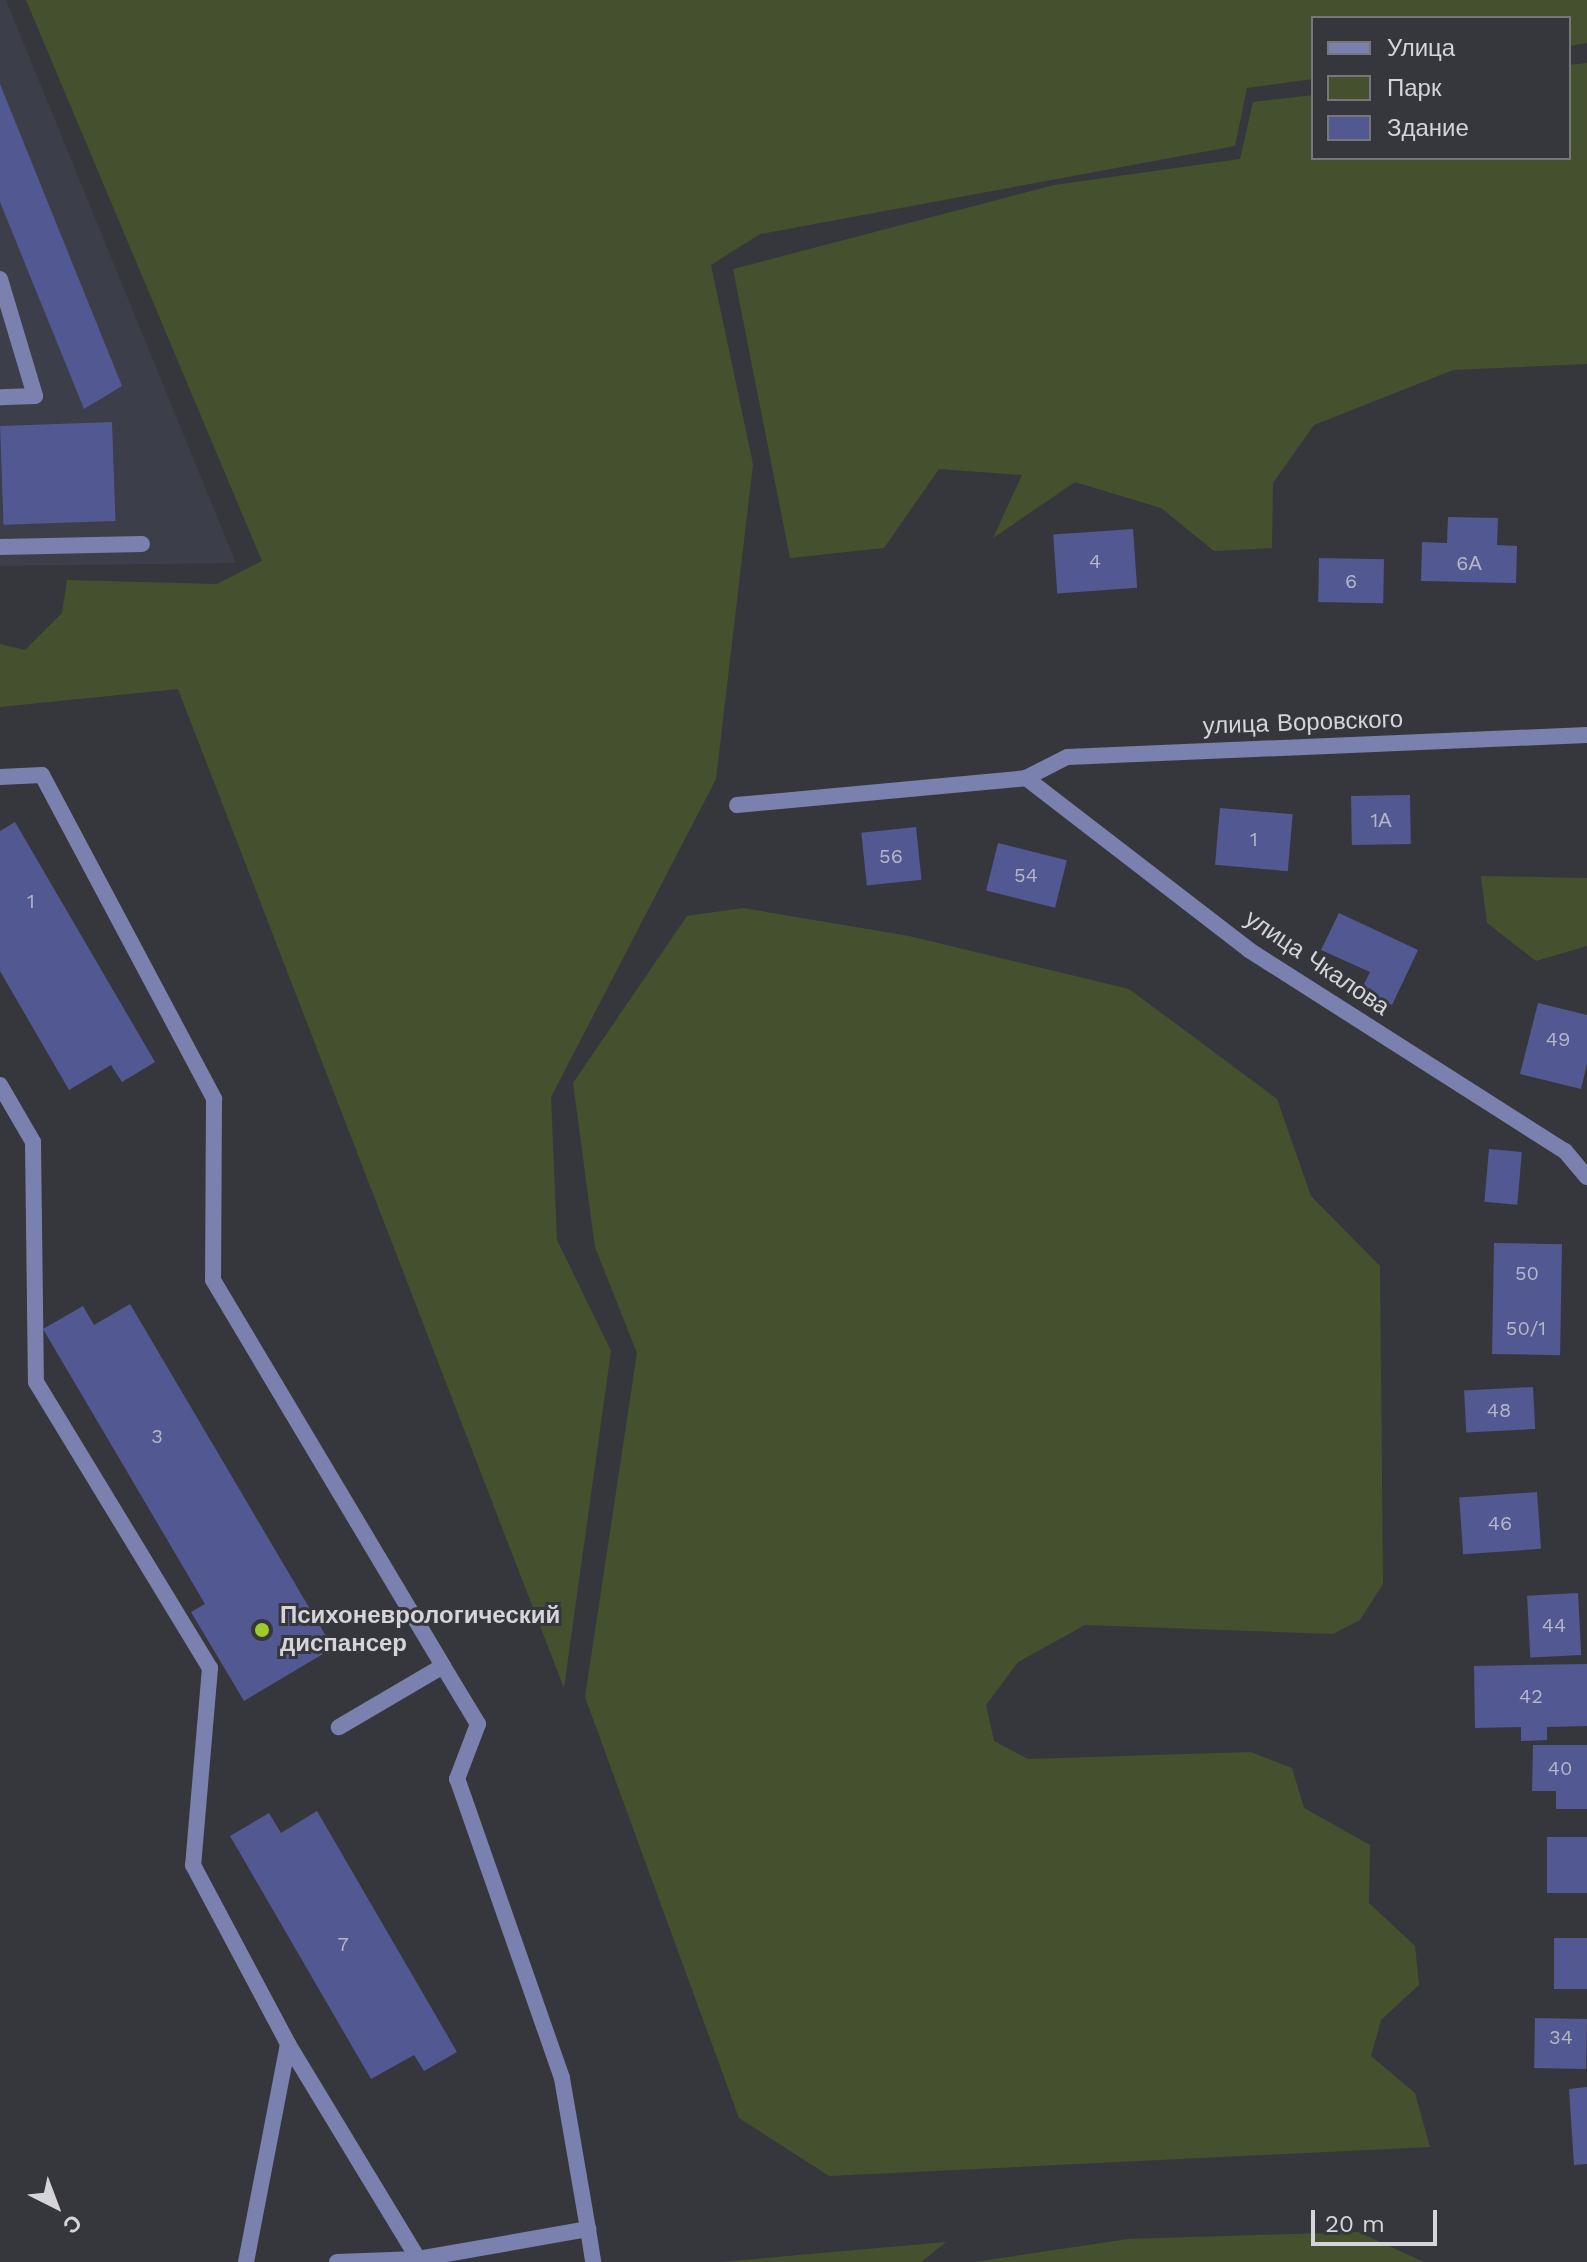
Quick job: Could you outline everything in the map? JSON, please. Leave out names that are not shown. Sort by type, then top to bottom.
[{"type":"street","points":[[0,279],[35,396],[0,397]]},
{"type":"street","points":[[0,547],[142,544]]},
{"type":"street","name":"улица Воровского","points":[[1026,778],[1067,757],[1587,735]]},
{"type":"street","points":[[0,777],[42,775],[214,1099],[213,1280],[478,1724],[457,1779],[562,2078],[593,2262]]},
{"type":"street","points":[[737,805],[1026,778]]},
{"type":"street","name":"улица Чкалова","points":[[1026,778],[1249,950],[1565,1151],[1587,1177]]},
{"type":"street","points":[[0,1085],[33,1142],[36,1382],[210,1668],[193,1865],[288,2044],[418,2259]]},
{"type":"street","points":[[339,1727],[443,1666]]},
{"type":"street","points":[[246,2262],[288,2044]]},
{"type":"street","points":[[337,2262],[418,2259],[588,2229]]},
{"type":"shaded area","points":[[0,0],[6,0],[236,563],[0,566]]},
{"type":"green space","points":[[26,0],[1587,0],[1587,43],[1571,46],[1571,16],[1311,16],[1311,79],[1247,88],[1235,146],[760,234],[711,265],[753,464],[716,779],[551,1097],[557,1240],[611,1351],[564,1688],[178,689],[0,707],[0,644],[25,650],[62,613],[67,580],[217,584],[262,561]]},
{"type":"green space","points":[[1587,63],[1587,364],[1453,370],[1314,425],[1273,483],[1272,548],[1214,551],[1161,508],[1075,482],[993,538],[1022,475],[939,469],[884,548],[790,558],[733,269],[1054,185],[1240,159],[1253,102],[1311,95],[1311,160],[1571,160],[1571,65]]},
{"type":"green space","points":[[1481,876],[1587,878],[1587,946],[1536,961],[1487,923]]},
{"type":"green space","points":[[743,908],[909,936],[1129,989],[1277,1099],[1311,1196],[1380,1266],[1383,1584],[1360,1620],[1333,1634],[1085,1625],[1018,1662],[986,1705],[994,1741],[1028,1759],[1251,1752],[1292,1768],[1304,1808],[1370,1845],[1369,1903],[1415,1946],[1419,1985],[1381,2020],[1371,2056],[1415,2093],[1430,2147],[829,2176],[739,2118],[585,1697],[637,1353],[595,1247],[573,1083],[687,916]]},
{"type":"green space","points":[[1358,2232],[1424,2262],[974,2262],[1128,2239]]},
{"type":"green space","points":[[946,2242],[921,2262],[721,2262]]},
{"type":"building","points":[[0,84],[122,386],[84,409],[0,202]]},
{"type":"building","points":[[112,422],[115,521],[4,525],[0,426]]},
{"type":"building","points":[[1448,517],[1498,518],[1497,545],[1517,546],[1516,583],[1421,581],[1422,542],[1447,543]]},
{"type":"building","points":[[1133,529],[1137,588],[1057,593],[1053,535]]},
{"type":"building","points":[[1319,558],[1384,559],[1383,603],[1318,602]]},
{"type":"building","points":[[1410,795],[1411,844],[1352,845],[1351,796]]},
{"type":"building","points":[[1220,808],[1293,814],[1288,871],[1215,865]]},
{"type":"building","points":[[15,822],[155,1062],[122,1082],[111,1065],[69,1090],[0,971],[0,831]]},
{"type":"building","points":[[916,827],[922,880],[867,885],[861,833]]},
{"type":"building","points":[[998,843],[1067,860],[1055,908],[986,891]]},
{"type":"building","points":[[1339,913],[1418,950],[1392,1005],[1361,990],[1370,972],[1321,950]]},
{"type":"building","points":[[1538,1003],[1587,1015],[1587,1064],[1581,1089],[1520,1074]]},
{"type":"building","points":[[1489,1149],[1522,1152],[1517,1205],[1484,1202]]},
{"type":"building","points":[[1494,1243],[1562,1244],[1560,1355],[1492,1354]]},
{"type":"building","points":[[130,1304],[333,1648],[244,1701],[191,1612],[205,1604],[43,1329],[83,1306],[94,1325]]},
{"type":"building","points":[[1533,1387],[1535,1429],[1466,1433],[1464,1391]]},
{"type":"building","points":[[1537,1492],[1541,1549],[1463,1554],[1459,1497]]},
{"type":"building","points":[[1578,1593],[1581,1655],[1530,1658],[1527,1596]]},
{"type":"building","points":[[1587,1664],[1587,1726],[1547,1727],[1547,1740],[1521,1741],[1521,1727],[1475,1728],[1474,1666]]},
{"type":"building","points":[[1533,1745],[1587,1745],[1587,1809],[1556,1809],[1556,1791],[1532,1791]]},
{"type":"building","points":[[317,1811],[457,2052],[424,2071],[414,2055],[371,2079],[230,1836],[269,1813],[281,1833]]},
{"type":"building","points":[[1547,1837],[1587,1837],[1587,1893],[1547,1893]]},
{"type":"building","points":[[1554,1938],[1587,1938],[1587,1989],[1554,1989]]},
{"type":"building","points":[[1535,2018],[1587,2019],[1586,2069],[1534,2068]]},
{"type":"building","points":[[1587,2087],[1587,2164],[1574,2165],[1569,2089]]},
{"type":"place","name":"Психоневрологический диспансер","points":[[262,1630]]}]
